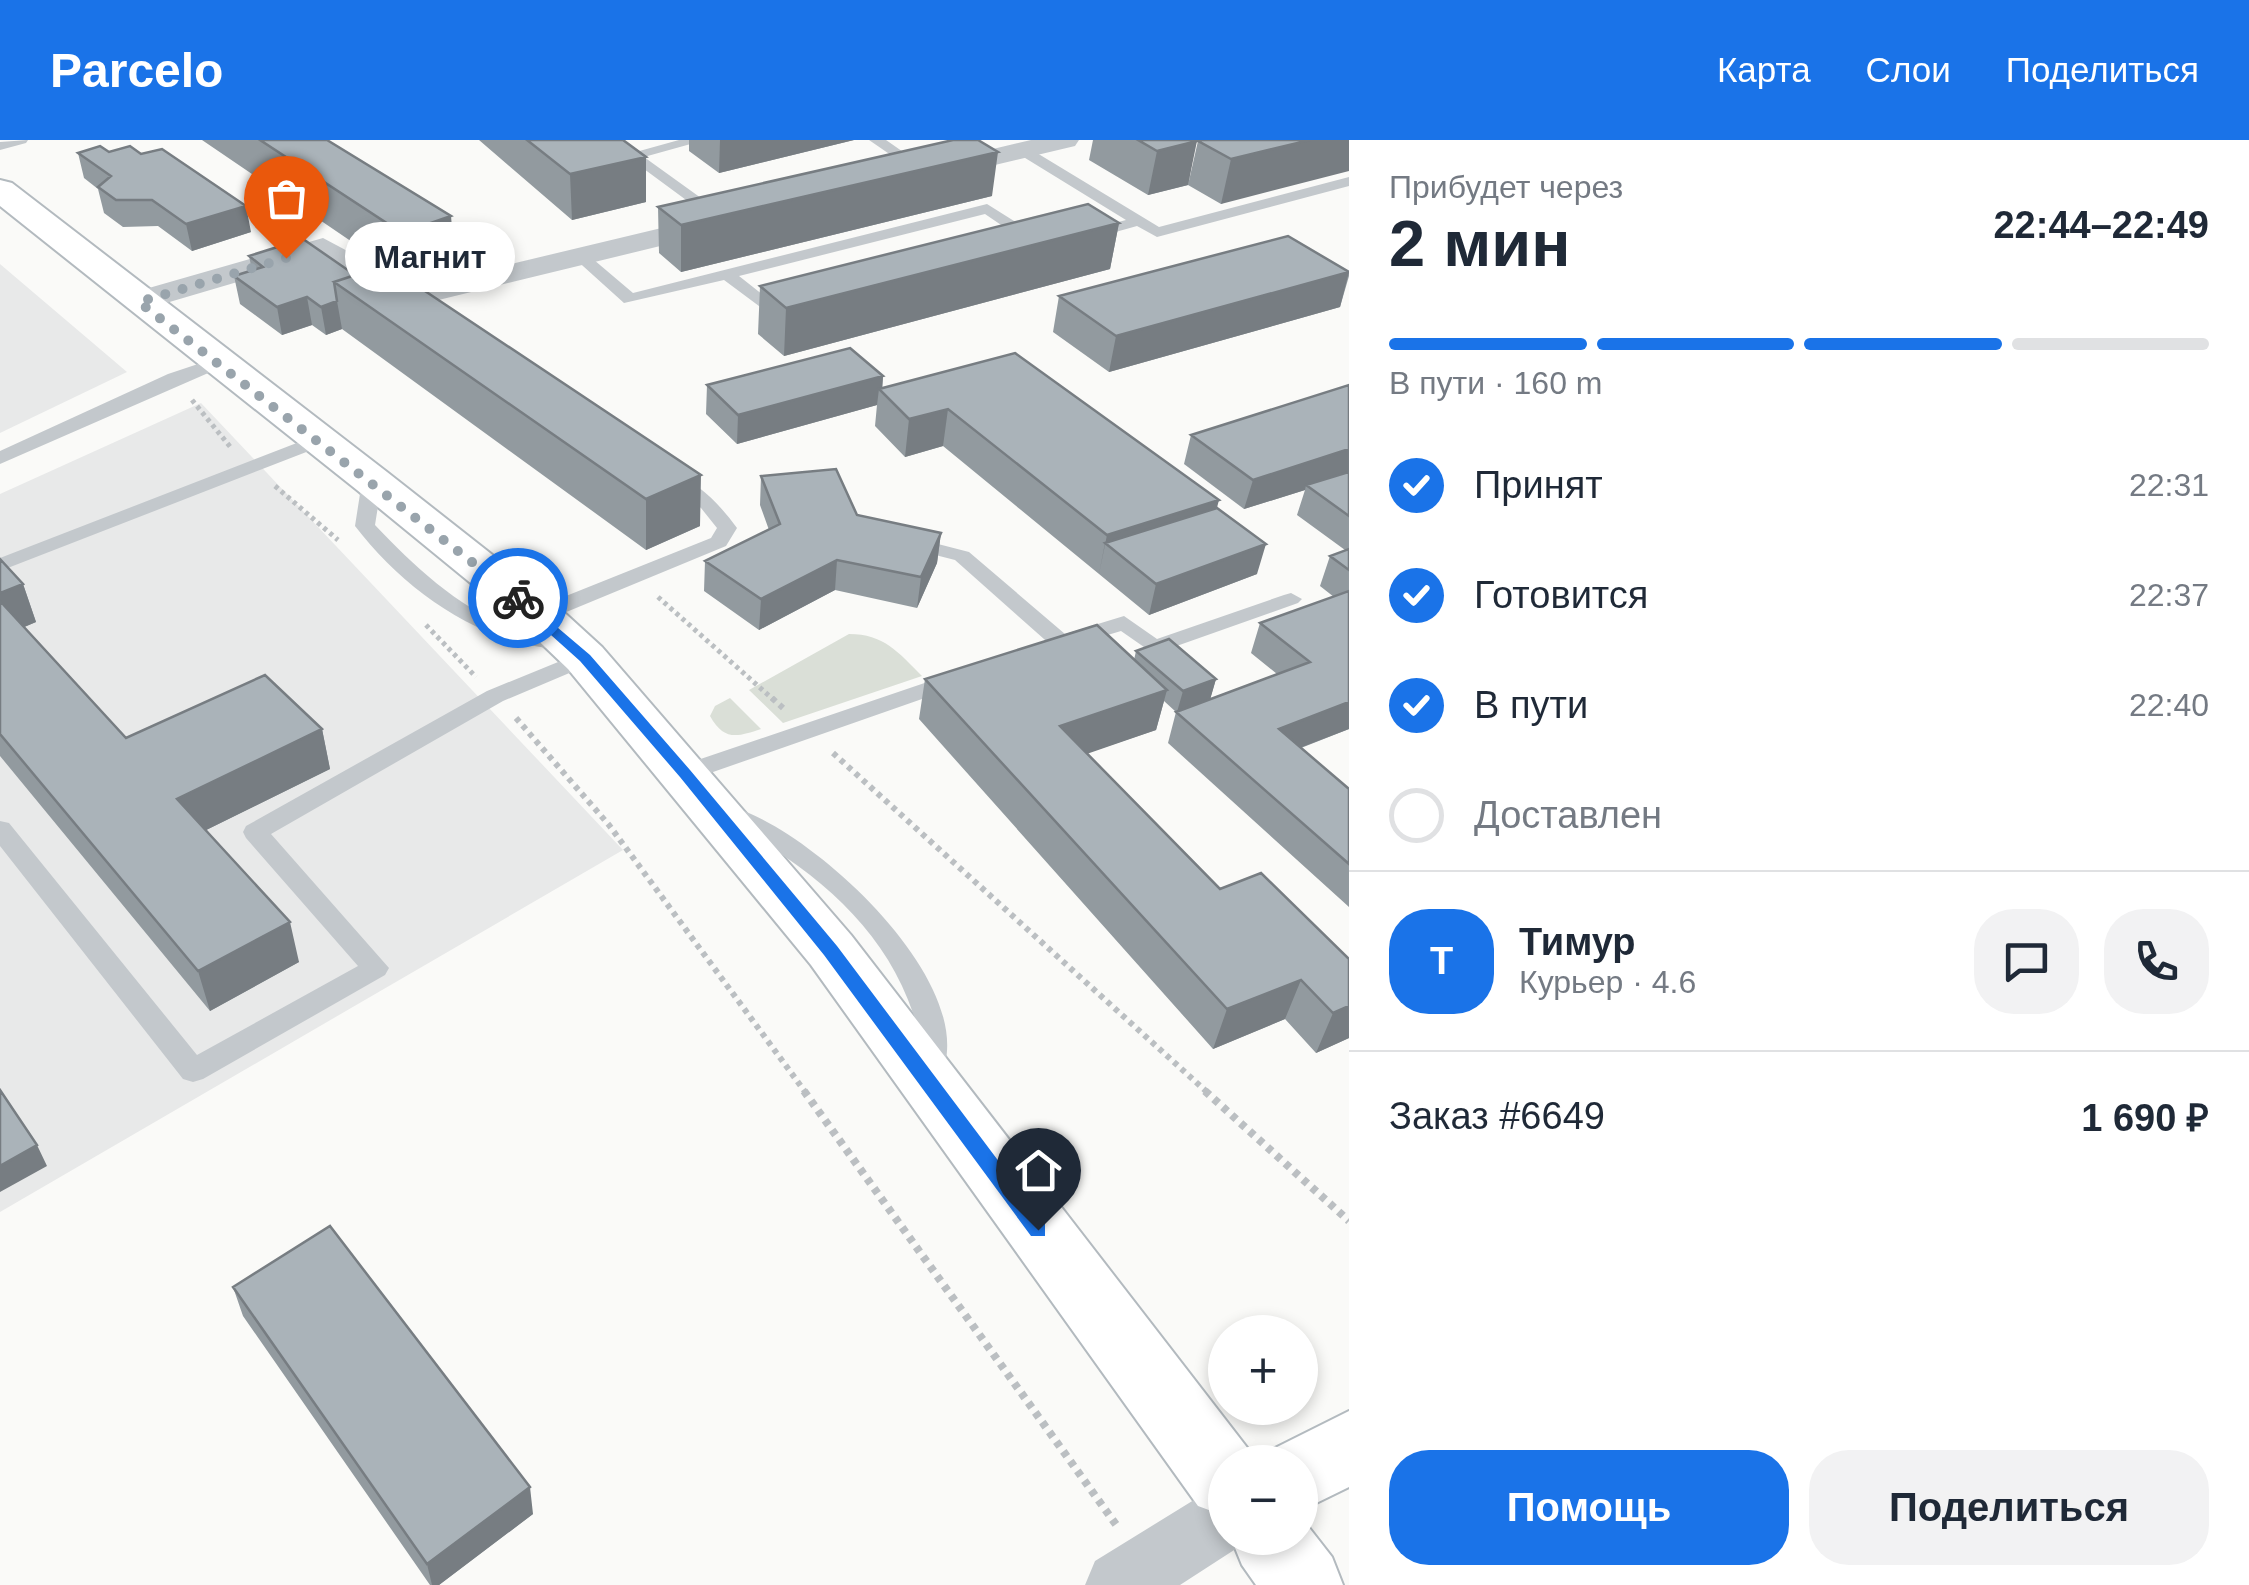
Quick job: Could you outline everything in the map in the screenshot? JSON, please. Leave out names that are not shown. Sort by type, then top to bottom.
[{"type":"street","points":[[890,182],[1066,140]]},
{"type":"street","points":[[0,190],[216,363],[320,440],[565,639],[697,788],[830,950],[1208,1457]]},
{"type":"street","points":[[139,302],[323,247],[418,304],[506,275],[734,220]]},
{"type":"street","points":[[1318,1464],[1349,1446]]},
{"type":"street","points":[[1133,1577],[1208,1529]]},
{"type":"street","points":[[1282,1555],[1304,1585]]},
{"type":"lane","points":[[0,146],[21,140]]},
{"type":"lane","points":[[698,140],[625,157],[734,220]]},
{"type":"lane","points":[[876,140],[927,173]]},
{"type":"lane","points":[[1022,150],[1157,232],[1349,182]]},
{"type":"lane","points":[[581,257],[630,299],[987,210],[1043,247]]},
{"type":"lane","points":[[416,221],[506,275]]},
{"type":"lane","points":[[1024,252],[1139,222]]},
{"type":"lane","points":[[727,274],[779,316],[798,312]]},
{"type":"lane","points":[[0,458],[174,378],[216,363]]},
{"type":"lane","points":[[0,564],[320,440]]},
{"type":"lane","points":[[0,829],[193,1071],[376,968],[255,832],[495,696],[634,576],[720,542],[727,528],[708,504],[661,472]]},
{"type":"lane","points":[[878,534],[962,556],[1052,646],[1124,623],[1154,647],[1291,599]]},
{"type":"lane","points":[[697,788],[808,731],[971,674]]},
{"type":"path","points":[[174,378],[230,448],[348,548]]},
{"type":"path","points":[[634,576],[1349,1221]]},
{"type":"path","points":[[415,613],[548,751],[670,909],[961,1302],[1133,1577]]},
{"type":"shaded area","points":[[0,264],[127,372],[0,433]]},
{"type":"shaded area","points":[[201,403],[623,850],[0,1212],[0,494]]},
{"type":"shaded area","points":[[849,634],[881,641],[922,676],[783,723],[749,690]]},
{"type":"shaded area","points":[[730,698],[761,729],[732,735],[715,724],[710,716],[715,706]]},
{"type":"building","points":[[260,140],[327,140],[451,216],[402,233]]},
{"type":"building","points":[[527,140],[623,140],[646,157],[570,174]]},
{"type":"building","points":[[953,140],[978,140],[998,152],[681,225],[658,207]]},
{"type":"building","points":[[1138,140],[1196,140],[1197,141],[1157,151]]},
{"type":"building","points":[[1310,140],[1231,159],[1198,141]]},
{"type":"building","points":[[100,146],[109,152],[130,146],[141,154],[162,149],[246,206],[186,224],[152,200],[116,200],[98,187],[111,176],[78,153]]},
{"type":"building","points":[[1088,204],[1119,223],[786,308],[760,286]]},
{"type":"building","points":[[1288,236],[1349,272],[1116,336],[1059,296]]},
{"type":"building","points":[[303,239],[355,275],[334,282],[337,301],[321,307],[307,297],[277,307],[234,276],[263,267],[249,256]]},
{"type":"building","points":[[386,265],[701,475],[646,499],[334,282]]},
{"type":"building","points":[[850,348],[883,376],[738,415],[707,385]]},
{"type":"building","points":[[1015,353],[1219,500],[1107,535],[948,409],[909,419],[879,389]]},
{"type":"building","points":[[1349,385],[1349,449],[1253,480],[1191,435]]},
{"type":"building","points":[[836,469],[857,515],[941,533],[921,577],[837,560],[761,599],[705,561],[780,524],[761,476]]},
{"type":"building","points":[[1349,472],[1349,516],[1306,485]]},
{"type":"building","points":[[1217,508],[1266,544],[1156,584],[1105,543]]},
{"type":"building","points":[[1349,549],[1349,570],[1330,556]]},
{"type":"building","points":[[0,559],[23,584],[0,593]]},
{"type":"building","points":[[1349,591],[1349,702],[1279,729],[1349,789],[1349,864],[1176,712],[1310,662],[1260,623]]},
{"type":"building","points":[[0,601],[126,738],[265,675],[322,729],[177,799],[290,922],[198,971],[0,734]]},
{"type":"building","points":[[1097,625],[1167,690],[1060,726],[1220,889],[1261,873],[1349,959],[1349,1006],[1333,1013],[1301,980],[1227,1009],[925,679]]},
{"type":"building","points":[[1169,639],[1216,679],[1183,691],[1136,651]]},
{"type":"building","points":[[0,1090],[37,1145],[0,1166]]},
{"type":"building","points":[[330,1226],[530,1487],[427,1564],[233,1287]]},
{"type":"way so far","points":[[286,258],[139,302],[518,598]]},
{"type":"place","name":"Магнит","points":[[286,258]]},
{"type":"route","points":[[518,598],[585,658],[830,950],[1038,1230]]}]
